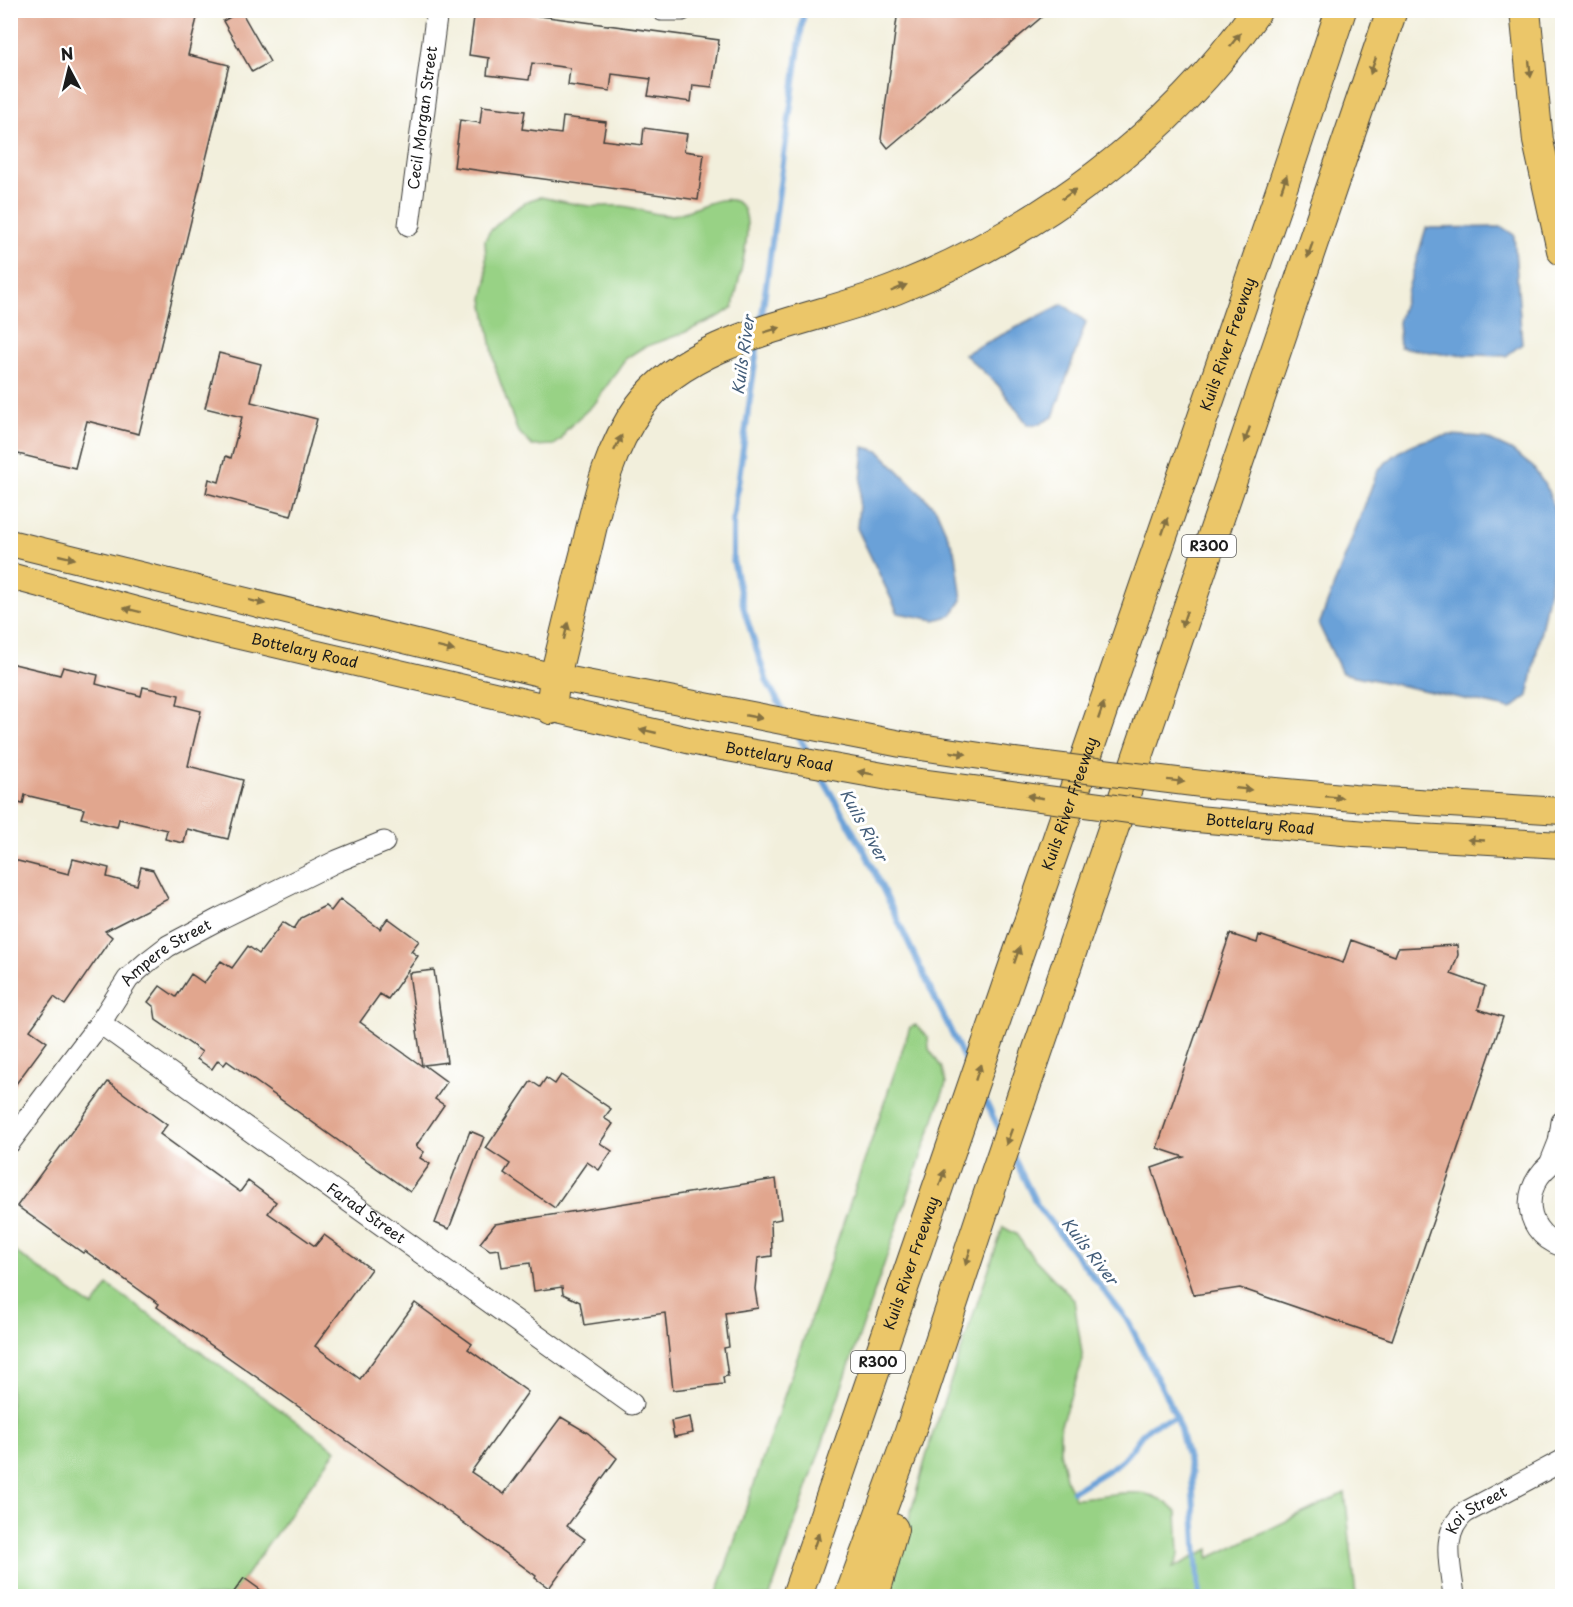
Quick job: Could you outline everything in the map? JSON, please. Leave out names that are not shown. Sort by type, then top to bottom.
[{"type":"highway","points":[[551,709],[555,677],[605,471],[618,441],[642,404],[679,368],[729,344],[897,289],[997,241],[1087,182],[1124,153],[1178,103],[1230,46],[1257,10]]},
{"type":"highway","name":"Kuils River Freeway","points":[[797,1596],[1285,179],[1341,10]]},
{"type":"highway","name":"R300","points":[[850,1596],[909,1435],[986,1202],[1029,1082],[1392,10]]},
{"type":"highway","points":[[1525,10],[1538,141],[1563,250]]},
{"type":"highway","points":[[874,1596],[901,1500],[909,1435]]},
{"type":"main road","points":[[10,543],[555,677],[901,744],[1014,761],[1210,785],[1354,798],[1563,811]]},
{"type":"main road","name":"Bottelary Road","points":[[10,576],[188,624],[551,709],[705,744],[911,781],[1197,819],[1365,834],[1563,845]]},
{"type":"street","name":"Cecil Morgan Street","points":[[409,225],[437,10]]},
{"type":"street","points":[[662,10],[682,10]]},
{"type":"street","name":"Ampere Street","points":[[10,1142],[100,1023],[128,980],[168,946],[337,861],[384,842]]},
{"type":"street","name":"Farad Street","points":[[100,1023],[632,1404]]},
{"type":"street","points":[[1563,1122],[1557,1160],[1534,1183],[1530,1209],[1543,1234],[1563,1246]]},
{"type":"street","name":"Koi Street","points":[[1454,1596],[1448,1546],[1456,1522],[1466,1512],[1563,1461]]},
{"type":"green space","points":[[540,197],[590,206],[622,206],[665,215],[679,214],[719,200],[729,200],[737,202],[743,208],[747,228],[744,256],[733,307],[720,316],[681,334],[642,348],[625,359],[596,402],[566,430],[562,439],[554,445],[532,446],[517,430],[496,370],[483,299],[487,280],[485,240],[490,231],[512,211]]},
{"type":"green space","points":[[916,1025],[928,1037],[929,1049],[942,1068],[946,1084],[770,1596],[716,1596],[910,1027]]},
{"type":"green space","points":[[1003,1227],[1016,1234],[1031,1255],[1074,1300],[1083,1360],[1060,1427],[1060,1452],[1067,1482],[1075,1498],[1141,1493],[1165,1502],[1177,1512],[1179,1554],[1173,1568],[1209,1549],[1209,1558],[1345,1493],[1356,1596],[888,1596],[931,1439]]},
{"type":"green space","points":[[10,1248],[93,1307],[108,1285],[336,1450],[234,1592],[240,1596],[11,1596]]},
{"type":"water","points":[[1502,227],[1514,235],[1522,344],[1506,356],[1442,354],[1400,347],[1398,322],[1426,228]]},
{"type":"water","points":[[1063,304],[1086,322],[1053,417],[1040,424],[1028,425],[998,385],[964,354]]},
{"type":"water","points":[[1451,435],[1483,437],[1511,450],[1533,467],[1549,491],[1556,517],[1558,545],[1528,696],[1511,709],[1342,673],[1319,625],[1378,470],[1411,445]]},
{"type":"water","points":[[864,447],[879,451],[936,509],[956,555],[962,600],[952,615],[935,620],[898,613],[857,528]]},
{"type":"building","points":[[10,10],[199,10],[188,55],[229,65],[139,434],[87,421],[75,468],[10,452]]},
{"type":"building","points":[[475,10],[496,10],[719,40],[712,87],[693,85],[691,102],[648,96],[651,79],[612,74],[610,91],[568,85],[570,68],[532,63],[529,80],[487,75],[489,58],[469,55]]},
{"type":"building","points":[[898,10],[1050,10],[888,148],[881,139]]},
{"type":"building","points":[[241,11],[270,62],[252,72],[223,21]]},
{"type":"building","points":[[482,106],[525,111],[522,129],[561,134],[563,117],[606,122],[603,140],[642,145],[644,128],[687,134],[684,151],[704,154],[698,200],[454,167],[460,120],[480,123]]},
{"type":"building","points":[[219,353],[261,364],[251,402],[317,419],[291,516],[206,493],[209,479],[219,482],[226,456],[231,458],[242,417],[205,408]]},
{"type":"building","points":[[10,663],[60,675],[63,667],[98,675],[96,684],[141,696],[143,687],[179,695],[177,705],[201,711],[188,766],[243,780],[228,839],[187,829],[184,843],[165,839],[167,830],[119,819],[117,827],[81,818],[84,809],[25,795],[23,804],[10,801]]},
{"type":"building","points":[[10,859],[69,874],[73,859],[109,868],[107,877],[137,885],[141,867],[153,870],[168,899],[105,931],[112,937],[65,1005],[54,997],[30,1030],[47,1042],[10,1092]]},
{"type":"building","points":[[340,899],[380,929],[388,918],[419,941],[411,951],[418,956],[388,999],[380,994],[360,1022],[422,1066],[409,973],[434,970],[447,1062],[424,1065],[447,1082],[435,1099],[444,1105],[416,1146],[424,1152],[420,1158],[430,1164],[410,1192],[227,1061],[224,1065],[218,1060],[212,1069],[197,1059],[202,1052],[156,1020],[154,1007],[148,1002],[160,986],[176,997],[191,974],[204,983],[221,961],[232,968],[248,946],[259,954],[283,922],[294,929],[301,918],[325,906],[331,911]]},
{"type":"building","points":[[1230,934],[1257,943],[1259,935],[1343,963],[1351,940],[1395,956],[1398,948],[1457,945],[1458,955],[1451,974],[1485,986],[1478,1009],[1503,1017],[1392,1340],[1240,1288],[1194,1295],[1152,1168],[1184,1157],[1157,1148]]},
{"type":"building","points":[[561,1075],[611,1109],[604,1118],[613,1124],[600,1143],[612,1151],[599,1170],[587,1162],[555,1208],[504,1173],[510,1164],[486,1148],[531,1081],[540,1087],[546,1078],[555,1084]]},
{"type":"building","points":[[108,1082],[167,1125],[160,1134],[240,1192],[248,1181],[276,1202],[268,1213],[315,1246],[324,1235],[371,1269],[315,1346],[360,1379],[415,1303],[472,1344],[468,1349],[528,1392],[471,1472],[504,1494],[561,1417],[588,1433],[617,1458],[567,1526],[585,1539],[549,1588],[457,1518],[157,1307],[159,1304],[17,1206]]},
{"type":"building","points":[[470,1131],[484,1137],[449,1229],[435,1223]]},
{"type":"building","points":[[776,1179],[781,1219],[771,1221],[772,1256],[758,1258],[755,1289],[758,1308],[725,1313],[729,1347],[724,1348],[728,1376],[723,1377],[724,1384],[673,1390],[665,1313],[584,1325],[580,1302],[563,1294],[562,1287],[534,1291],[530,1263],[502,1267],[499,1249],[490,1250],[480,1243],[495,1224]]},
{"type":"building","points":[[690,1417],[693,1433],[674,1437],[671,1421]]},
{"type":"building","points":[[244,1578],[269,1596],[231,1596]]},
{"type":"waterway","name":"Kuils River","points":[[761,322],[804,10]]},
{"type":"waterway","name":"Kuils River","points":[[758,341],[733,520],[733,560],[745,613],[767,682],[786,715]]},
{"type":"waterway","name":"Kuils River","points":[[796,732],[809,754]]},
{"type":"waterway","name":"Kuils River","points":[[818,771],[865,852],[968,1067]]},
{"type":"waterway","name":"Kuils River","points":[[981,1092],[1000,1131]]},
{"type":"waterway","name":"Kuils River","points":[[1013,1156],[1037,1205],[1128,1321],[1177,1418],[1192,1475],[1199,1596]]},
{"type":"waterway","points":[[1073,1491],[1117,1464],[1153,1425],[1177,1418]]}]
